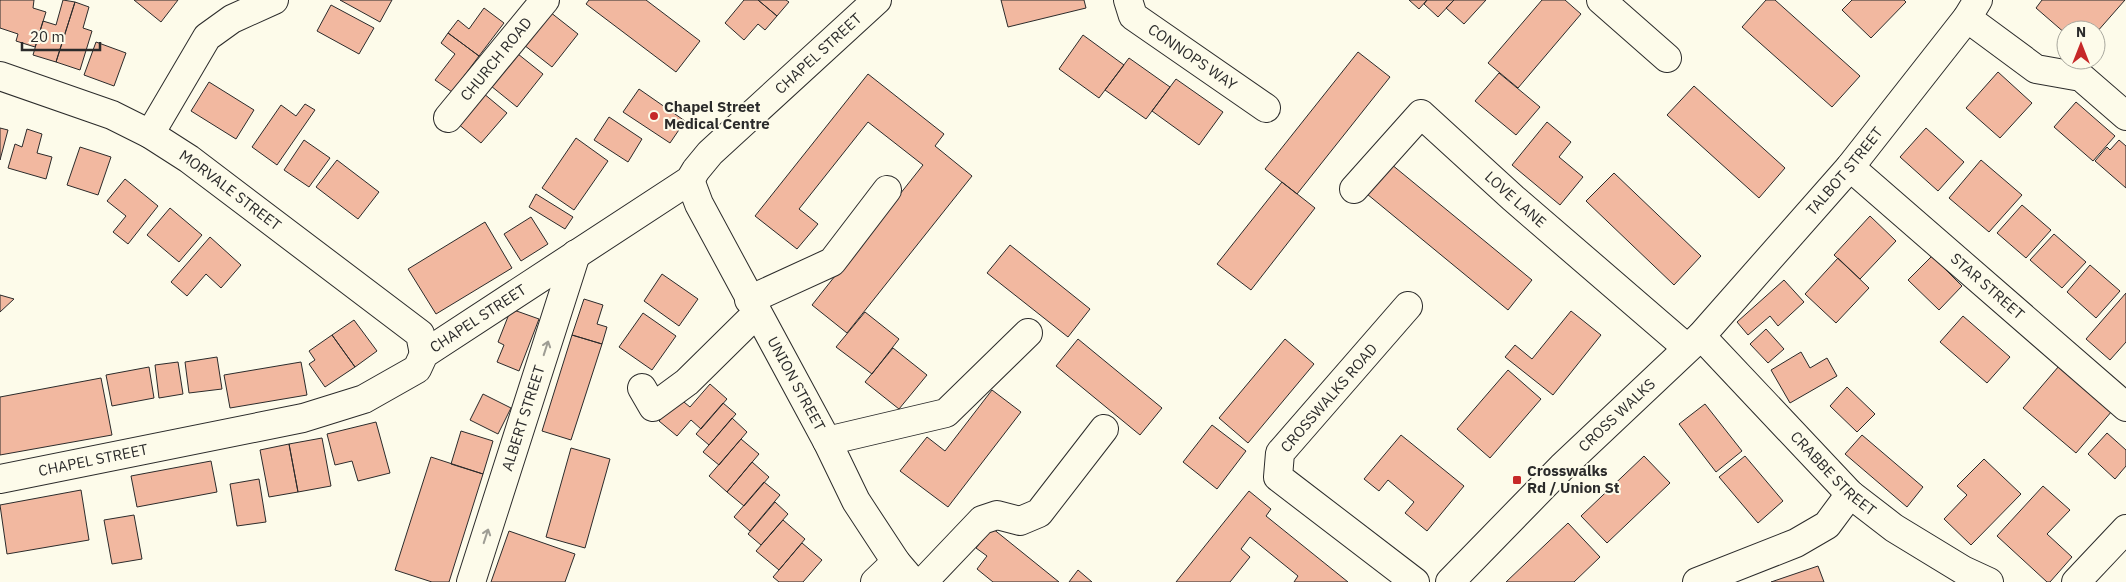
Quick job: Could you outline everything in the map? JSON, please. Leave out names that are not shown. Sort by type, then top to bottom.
[{"type":"street","points":[[150,134],[207,37],[232,19],[274,0]]},
{"type":"street","name":"CHURCH ROAD","points":[[448,118],[545,0]]},
{"type":"street","name":"CHAPEL STREET","points":[[0,479],[303,418],[364,399],[417,368],[424,354],[690,180],[710,153],[877,0]]},
{"type":"street","name":"CONNOPS WAY","points":[[1128,0],[1133,16],[1266,108]]},
{"type":"street","points":[[1601,0],[1667,58]]},
{"type":"street","points":[[1972,9],[2036,69],[2080,78],[2126,116]]},
{"type":"street","name":"TALBOT STREET","points":[[1694,342],[1850,167],[1972,9]]},
{"type":"street","name":"MORVALE STREET","points":[[0,76],[88,105],[150,134],[189,159],[420,334],[424,354]]},
{"type":"street","name":"LOVE LANE","points":[[1354,189],[1421,114],[1513,198],[1694,342]]},
{"type":"street","name":"STAR STREET","points":[[1850,167],[2126,407]]},
{"type":"street","name":"UNION STREET","points":[[690,180],[699,204],[826,440],[856,500],[905,572]]},
{"type":"street","points":[[642,388],[653,407],[687,382],[753,306],[832,262],[886,190]]},
{"type":"street","name":"ALBERT STREET","points":[[471,582],[576,254]]},
{"type":"street","name":"CROSSWALKS ROAD","points":[[1408,306],[1280,453],[1278,477],[1415,582]]},
{"type":"street","points":[[826,440],[946,413],[1028,332]]},
{"type":"street","name":"CRABBE STREET","points":[[1694,342],[1850,494],[1894,528],[1964,570],[1989,582]]},
{"type":"street","name":"CROSS WALKS","points":[[1450,582],[1562,467],[1694,342]]},
{"type":"street","points":[[923,582],[982,520],[997,515],[1020,521],[1039,513],[1104,428]]},
{"type":"street","points":[[1697,582],[1796,542],[1827,524],[1850,494]]},
{"type":"street","points":[[2076,582],[2126,529]]},
{"type":"street","points":[[875,582],[905,572]]},
{"type":"building","points":[[0,0],[34,0],[33,8],[46,12],[35,47],[16,41],[18,34],[0,28]]},
{"type":"building","points":[[63,0],[75,2],[56,62],[33,55],[43,21],[56,25]]},
{"type":"building","points":[[134,0],[178,0],[161,22]]},
{"type":"building","points":[[340,0],[392,0],[380,22]]},
{"type":"building","points":[[589,0],[646,0],[700,41],[676,72],[586,4]]},
{"type":"building","points":[[744,0],[758,0],[777,16],[765,30],[758,24],[744,40],[725,23]]},
{"type":"building","points":[[758,0],[786,0],[789,2],[777,16]]},
{"type":"building","points":[[1001,0],[1084,0],[1086,8],[1008,27]]},
{"type":"building","points":[[1409,0],[1427,0],[1419,9]]},
{"type":"building","points":[[1427,0],[1454,0],[1438,17],[1424,4]]},
{"type":"building","points":[[1454,0],[1486,0],[1464,24],[1446,8]]},
{"type":"building","points":[[1542,0],[1565,0],[1581,14],[1518,88],[1488,63]]},
{"type":"building","points":[[1766,0],[1775,0],[1860,76],[1832,107],[1742,27]]},
{"type":"building","points":[[1852,0],[1904,0],[1906,2],[1871,38],[1842,10]]},
{"type":"building","points":[[2042,0],[2125,0],[2106,22],[2106,20],[2056,20],[2056,25],[2036,8]]},
{"type":"building","points":[[75,2],[89,7],[83,28],[92,31],[80,70],[56,62]]},
{"type":"building","points":[[331,5],[374,28],[359,54],[317,31]]},
{"type":"building","points":[[484,8],[504,23],[479,56],[448,33],[458,20],[469,29]]},
{"type":"building","points":[[550,12],[578,34],[552,67],[524,45]]},
{"type":"building","points":[[448,33],[479,56],[452,92],[435,80],[455,54],[441,43]]},
{"type":"building","points":[[1083,35],[1124,65],[1099,98],[1059,69]]},
{"type":"building","points":[[96,42],[126,53],[114,86],[84,75]]},
{"type":"building","points":[[1358,52],[1390,77],[1297,194],[1265,169]]},
{"type":"building","points":[[518,54],[543,74],[517,107],[491,86]]},
{"type":"building","points":[[1129,58],[1170,87],[1146,119],[1105,90]]},
{"type":"building","points":[[1998,72],[2032,103],[2000,138],[1966,108]]},
{"type":"building","points":[[1499,73],[1540,107],[1516,135],[1475,101]]},
{"type":"building","points":[[868,74],[944,134],[935,146],[972,176],[847,333],[812,305],[923,165],[868,122],[799,209],[818,224],[797,249],[755,216]]},
{"type":"building","points":[[1176,79],[1223,112],[1199,145],[1152,111]]},
{"type":"building","points":[[209,82],[254,110],[236,139],[191,111]]},
{"type":"building","points":[[1694,86],[1785,168],[1759,198],[1667,115]]},
{"type":"building","name":"Chapel Street Medical Centre","points":[[639,89],[685,121],[670,143],[623,112]]},
{"type":"building","points":[[483,93],[507,113],[481,143],[457,123]]},
{"type":"building","points":[[2076,102],[2115,136],[2093,161],[2054,127]]},
{"type":"building","points":[[305,104],[315,110],[277,165],[252,147],[281,105],[296,116]]},
{"type":"building","points":[[609,117],[642,139],[628,162],[594,140]]},
{"type":"building","points":[[1547,122],[1571,142],[1559,157],[1583,177],[1560,205],[1512,165]]},
{"type":"building","points":[[0,128],[8,130],[0,160]]},
{"type":"building","points":[[1926,128],[1964,162],[1938,191],[1900,157]]},
{"type":"building","points":[[27,129],[42,134],[37,153],[52,157],[46,179],[8,168],[15,144],[22,147]]},
{"type":"building","points":[[576,138],[608,161],[574,210],[542,188]]},
{"type":"building","points":[[304,140],[330,158],[309,187],[284,170]]},
{"type":"building","points":[[2119,140],[2126,146],[2126,188],[2095,161],[2107,147],[2110,150]]},
{"type":"building","points":[[80,147],[111,157],[98,195],[67,185]]},
{"type":"building","points":[[337,160],[379,192],[358,219],[316,187]]},
{"type":"building","points":[[1981,160],[2022,195],[1989,232],[1949,198]]},
{"type":"building","points":[[1391,164],[1532,280],[1508,310],[1367,194]]},
{"type":"building","points":[[1614,173],[1701,256],[1674,285],[1586,201]]},
{"type":"building","points":[[125,179],[158,206],[128,244],[113,232],[126,216],[107,201]]},
{"type":"building","points":[[1282,182],[1315,208],[1251,290],[1217,264]]},
{"type":"building","points":[[536,194],[573,217],[565,229],[529,207]]},
{"type":"building","points":[[2022,205],[2051,230],[2026,258],[1997,233]]},
{"type":"building","points":[[170,208],[202,235],[179,262],[147,235]]},
{"type":"building","points":[[1870,216],[1896,241],[1860,279],[1834,255]]},
{"type":"building","points":[[531,217],[548,244],[521,261],[504,234]]},
{"type":"building","points":[[485,222],[512,268],[436,314],[408,269]]},
{"type":"building","points":[[2054,234],[2086,262],[2062,288],[2030,260]]},
{"type":"building","points":[[210,237],[241,265],[221,288],[206,274],[187,296],[171,282]]},
{"type":"building","points":[[1010,245],[1090,309],[1068,337],[987,273]]},
{"type":"building","points":[[1932,256],[1962,286],[1939,310],[1908,280]]},
{"type":"building","points":[[1838,258],[1869,288],[1836,323],[1805,294]]},
{"type":"building","points":[[2090,265],[2120,291],[2096,318],[2067,292]]},
{"type":"building","points":[[662,274],[698,299],[679,326],[644,301]]},
{"type":"building","points":[[1784,280],[1804,302],[1778,326],[1770,316],[1748,335],[1737,322]]},
{"type":"building","points":[[2126,293],[2126,342],[2110,360],[2086,339]]},
{"type":"building","points":[[0,295],[14,299],[0,312]]},
{"type":"building","points":[[584,299],[603,305],[597,324],[607,327],[602,344],[572,335]]},
{"type":"building","points":[[511,309],[539,319],[519,371],[497,362],[504,345],[498,342]]},
{"type":"building","points":[[1571,311],[1601,335],[1553,395],[1505,357],[1515,345],[1532,359]]},
{"type":"building","points":[[865,312],[899,339],[872,374],[836,347]]},
{"type":"building","points":[[643,313],[676,336],[652,370],[619,347]]},
{"type":"building","points":[[1963,316],[2010,357],[1987,383],[1940,342]]},
{"type":"building","points":[[354,320],[377,351],[355,367],[332,335]]},
{"type":"building","points":[[1766,329],[1784,349],[1768,363],[1750,344]]},
{"type":"building","points":[[332,335],[355,367],[325,387],[309,364],[315,360],[309,351]]},
{"type":"building","points":[[572,335],[602,344],[571,440],[542,431]]},
{"type":"building","points":[[1078,339],[1162,408],[1140,435],[1056,366]]},
{"type":"building","points":[[1285,339],[1314,364],[1248,443],[1219,418]]},
{"type":"building","points":[[893,348],[927,375],[899,409],[865,382]]},
{"type":"building","points":[[1801,352],[1810,368],[1827,358],[1837,376],[1790,403],[1771,370]]},
{"type":"building","points":[[217,357],[222,389],[189,393],[185,362]]},
{"type":"building","points":[[178,362],[183,394],[159,398],[155,365]]},
{"type":"building","points":[[301,362],[307,395],[230,408],[224,375]]},
{"type":"building","points":[[2059,366],[2112,411],[2076,453],[2023,408]]},
{"type":"building","points":[[149,367],[154,398],[112,406],[106,375]]},
{"type":"building","points":[[1508,370],[1541,399],[1490,458],[1457,429]]},
{"type":"building","points":[[101,378],[112,435],[0,455],[0,397]]},
{"type":"building","points":[[710,384],[727,399],[701,429],[691,420],[677,436],[659,421],[679,398],[690,407]]},
{"type":"building","points":[[1847,387],[1875,414],[1857,432],[1830,406]]},
{"type":"building","points":[[992,390],[1021,412],[948,507],[900,471],[927,437],[945,451]]},
{"type":"building","points":[[483,394],[511,408],[498,434],[470,420]]},
{"type":"building","points":[[723,403],[736,414],[709,445],[696,434]]},
{"type":"building","points":[[1705,404],[1742,451],[1716,472],[1679,424]]},
{"type":"building","points":[[732,418],[747,432],[719,465],[703,452]]},
{"type":"building","points":[[376,422],[390,473],[358,481],[352,461],[335,465],[327,434]]},
{"type":"building","points":[[1212,425],[1246,451],[1217,489],[1183,462]]},
{"type":"building","points":[[461,431],[493,441],[483,474],[451,464]]},
{"type":"building","points":[[2107,433],[2126,450],[2126,466],[2115,479],[2088,454]]},
{"type":"building","points":[[1401,435],[1464,486],[1427,531],[1405,513],[1414,502],[1388,480],[1379,491],[1364,479]]},
{"type":"building","points":[[1862,435],[1923,487],[1907,507],[1845,454]]},
{"type":"building","points":[[322,438],[331,486],[298,492],[289,444]]},
{"type":"building","points":[[741,439],[759,454],[727,492],[709,476]]},
{"type":"building","points":[[289,444],[298,492],[269,497],[260,450]]},
{"type":"building","points":[[571,448],[610,459],[585,548],[546,537]]},
{"type":"building","points":[[1644,456],[1670,483],[1607,543],[1581,516]]},
{"type":"building","points":[[1745,456],[1783,501],[1758,523],[1719,477]]},
{"type":"building","points":[[431,457],[483,474],[449,582],[432,582],[395,570]]},
{"type":"building","points":[[1984,459],[2021,494],[1971,545],[1944,519],[1967,495],[1957,486]]},
{"type":"building","points":[[211,461],[217,492],[137,507],[131,476]]},
{"type":"building","points":[[752,462],[769,477],[744,506],[727,492]]},
{"type":"building","points":[[259,479],[266,522],[237,526],[230,484]]},
{"type":"building","points":[[764,482],[780,495],[750,531],[734,517]]},
{"type":"building","points":[[2043,486],[2070,510],[2047,534],[2072,557],[2050,582],[2047,582],[1997,536]]},
{"type":"building","points":[[81,490],[89,540],[7,554],[0,505]]},
{"type":"building","points":[[1249,491],[1271,509],[1266,516],[1348,582],[1294,582],[1298,576],[1250,537],[1241,549],[1250,557],[1230,582],[1176,582]]},
{"type":"building","points":[[775,502],[788,514],[761,545],[748,534]]},
{"type":"building","points":[[134,515],[142,559],[112,564],[104,520]]},
{"type":"building","points":[[783,520],[805,539],[779,570],[756,551]]},
{"type":"building","points":[[1568,523],[1600,557],[1574,582],[1506,582]]},
{"type":"building","points":[[992,528],[1059,582],[993,582],[977,569],[987,556],[976,548]]},
{"type":"building","points":[[509,531],[575,554],[565,582],[491,582]]},
{"type":"building","points":[[802,543],[822,560],[803,582],[779,582],[773,577]]},
{"type":"building","points":[[1818,566],[1824,582],[1771,582]]},
{"type":"building","points":[[1078,570],[1092,582],[1069,582]]},
{"type":"place","name":"Chapel Street Medical Centre","points":[[654,116]]},
{"type":"place","name":"Crosswalks Rd / Union St","points":[[1517,480]]}]
